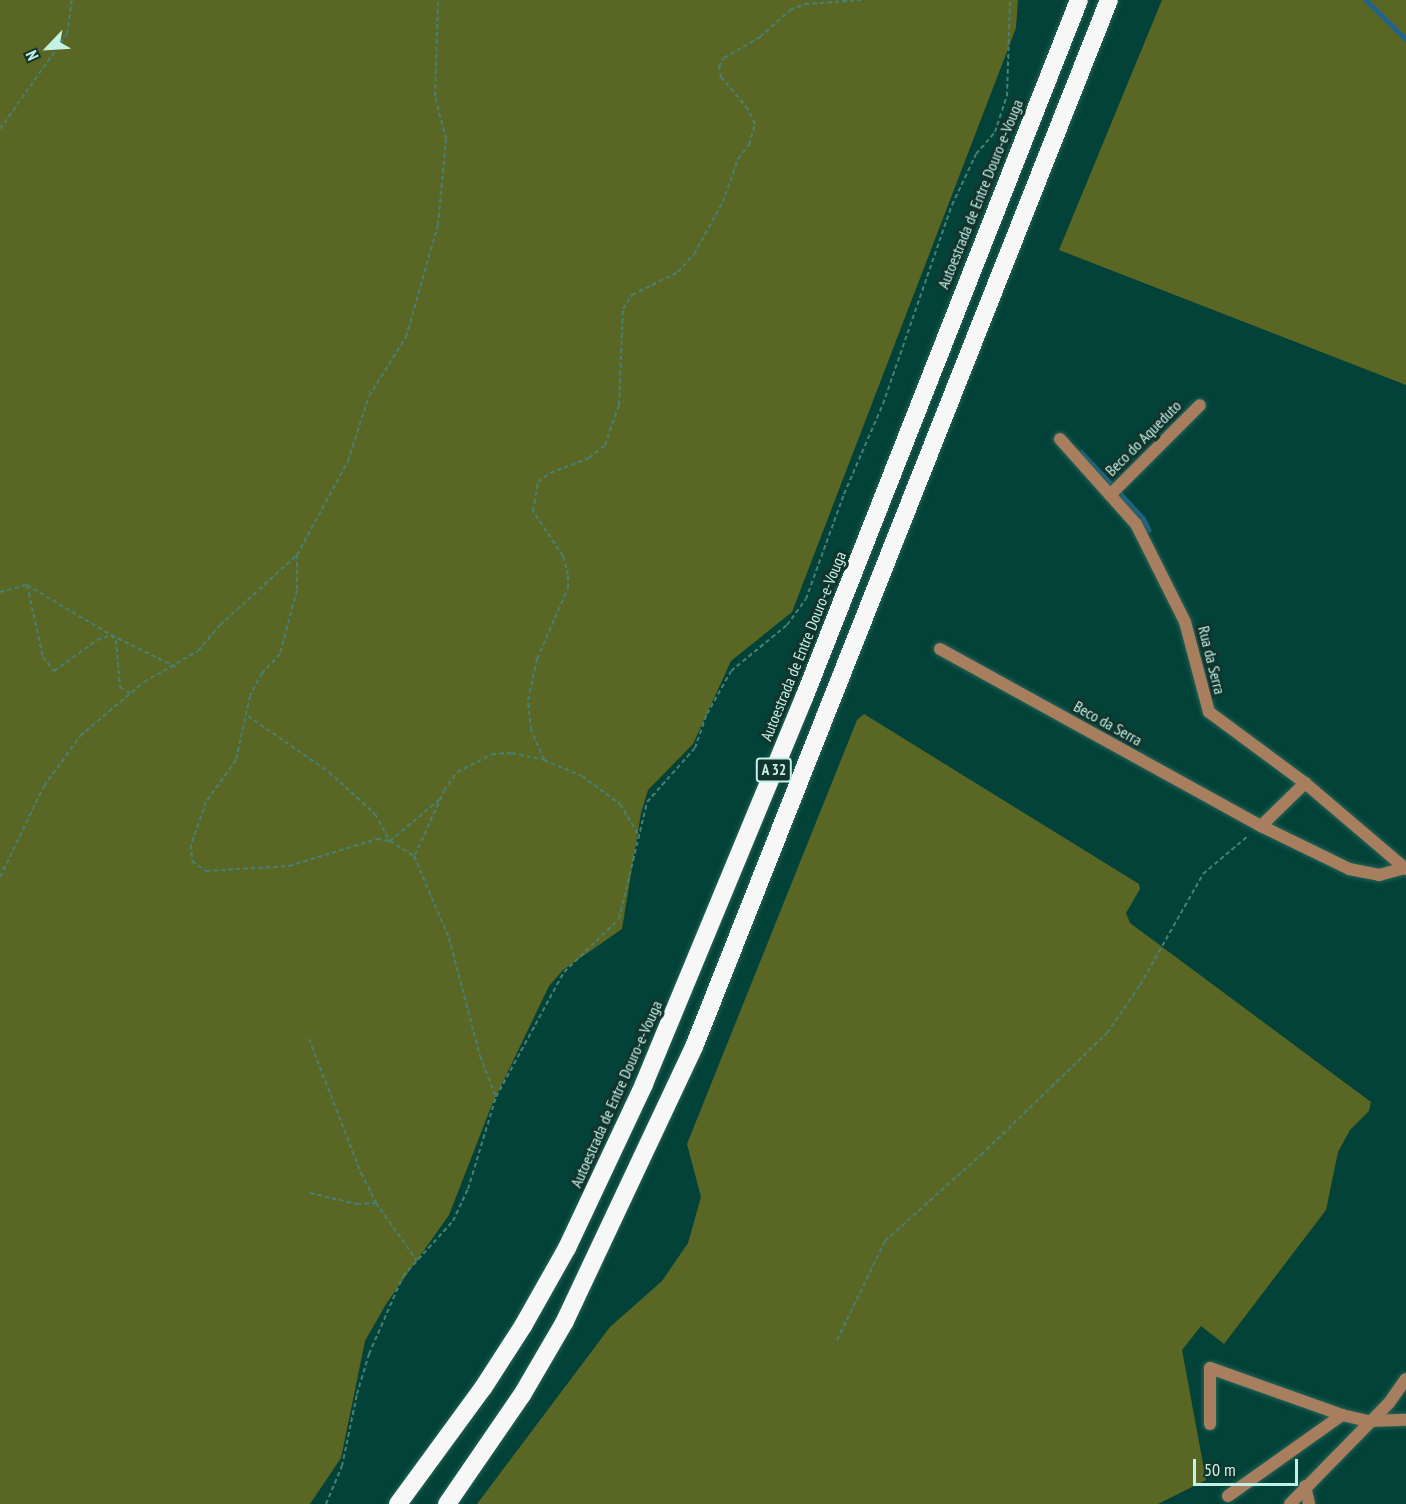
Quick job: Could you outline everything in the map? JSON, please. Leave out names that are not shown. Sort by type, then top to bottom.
[{"type":"highway","name":"Autoestrada de Entre Douro-e-Vouga","points":[[398,1504],[483,1388],[523,1326],[567,1248],[644,1084],[804,698],[1079,0]]},
{"type":"highway","name":"A 32","points":[[447,1504],[522,1395],[565,1321],[694,1047],[1109,0]]},
{"type":"street","name":"Beco do Aqueduto","points":[[1110,495],[1200,405]]},
{"type":"street","name":"Rua da Serra","points":[[1060,439],[1136,524],[1185,622],[1209,712],[1305,783],[1405,869]]},
{"type":"street","name":"Beco da Serra","points":[[940,649],[1261,826],[1349,869],[1379,874],[1405,869]]},
{"type":"street","points":[[1261,826],[1305,783]]},
{"type":"street","points":[[1210,1424],[1210,1368],[1342,1415],[1369,1421],[1406,1420]]},
{"type":"street","points":[[1290,1504],[1406,1379]]},
{"type":"street","points":[[1228,1496],[1342,1415]]},
{"type":"street","points":[[1305,1486],[1309,1504]]},
{"type":"path","points":[[0,129],[67,34],[72,0]]},
{"type":"path","points":[[0,877],[44,786],[80,736],[144,682],[176,667],[198,651],[220,625],[297,555],[348,461],[369,396],[406,337],[438,225],[446,139],[435,96],[438,0]]},
{"type":"path","points":[[544,759],[531,730],[528,700],[537,659],[568,588],[568,575],[563,556],[532,511],[538,482],[550,473],[589,458],[605,445],[619,405],[623,309],[632,295],[678,272],[694,254],[723,202],[738,159],[749,145],[755,124],[748,109],[721,77],[719,67],[724,58],[760,38],[790,10],[804,4],[861,0]]},
{"type":"path","points":[[326,1504],[342,1466],[357,1394],[369,1354],[403,1276],[453,1221],[468,1189],[496,1098],[564,972],[619,919],[647,802],[695,748],[707,714],[731,671],[787,625],[806,599],[844,494],[883,404],[952,205],[976,154],[998,123],[1007,96],[1010,0]]},
{"type":"path","points":[[297,555],[297,590],[280,654],[262,674],[250,696],[248,716],[236,760],[203,809],[191,845],[192,861],[206,871],[289,866],[377,839],[390,841],[414,856],[449,938],[480,1056],[496,1098]]},
{"type":"path","points":[[0,592],[27,585],[111,635],[176,667]]},
{"type":"path","points":[[27,585],[43,657],[54,671],[97,640],[111,635]]},
{"type":"path","points":[[111,635],[116,640],[120,687],[131,694]]},
{"type":"path","points":[[248,716],[329,772],[375,814],[390,841]]},
{"type":"path","points":[[414,856],[442,797],[457,772],[475,760],[512,753],[544,759],[582,776],[620,804],[639,836]]},
{"type":"path","points":[[390,841],[442,797]]},
{"type":"path","points":[[837,1340],[885,1240],[981,1155],[1107,1033],[1140,985],[1203,874],[1261,826]]},
{"type":"path","points":[[309,1039],[346,1139],[376,1203],[417,1261]]},
{"type":"path","points":[[310,1193],[357,1204],[376,1203]]},
{"type":"green space","points":[[0,0],[1018,0],[1016,28],[792,612],[731,661],[693,744],[648,790],[641,813],[622,929],[563,970],[549,986],[491,1107],[449,1215],[386,1304],[365,1341],[341,1458],[310,1504],[0,1504]]},
{"type":"green space","points":[[1162,0],[1406,0],[1406,385],[1059,250]]},
{"type":"green space","points":[[864,714],[1139,884],[1140,889],[1126,913],[1130,923],[1371,1102],[1369,1111],[1350,1130],[1338,1152],[1326,1210],[1224,1344],[1201,1326],[1182,1350],[1206,1480],[1158,1504],[477,1504],[610,1327],[662,1281],[688,1243],[701,1197],[687,1144],[857,720]]},
{"type":"waterway","points":[[1366,0],[1406,39]]},
{"type":"waterway","points":[[1081,452],[1143,518],[1149,530]]}]
